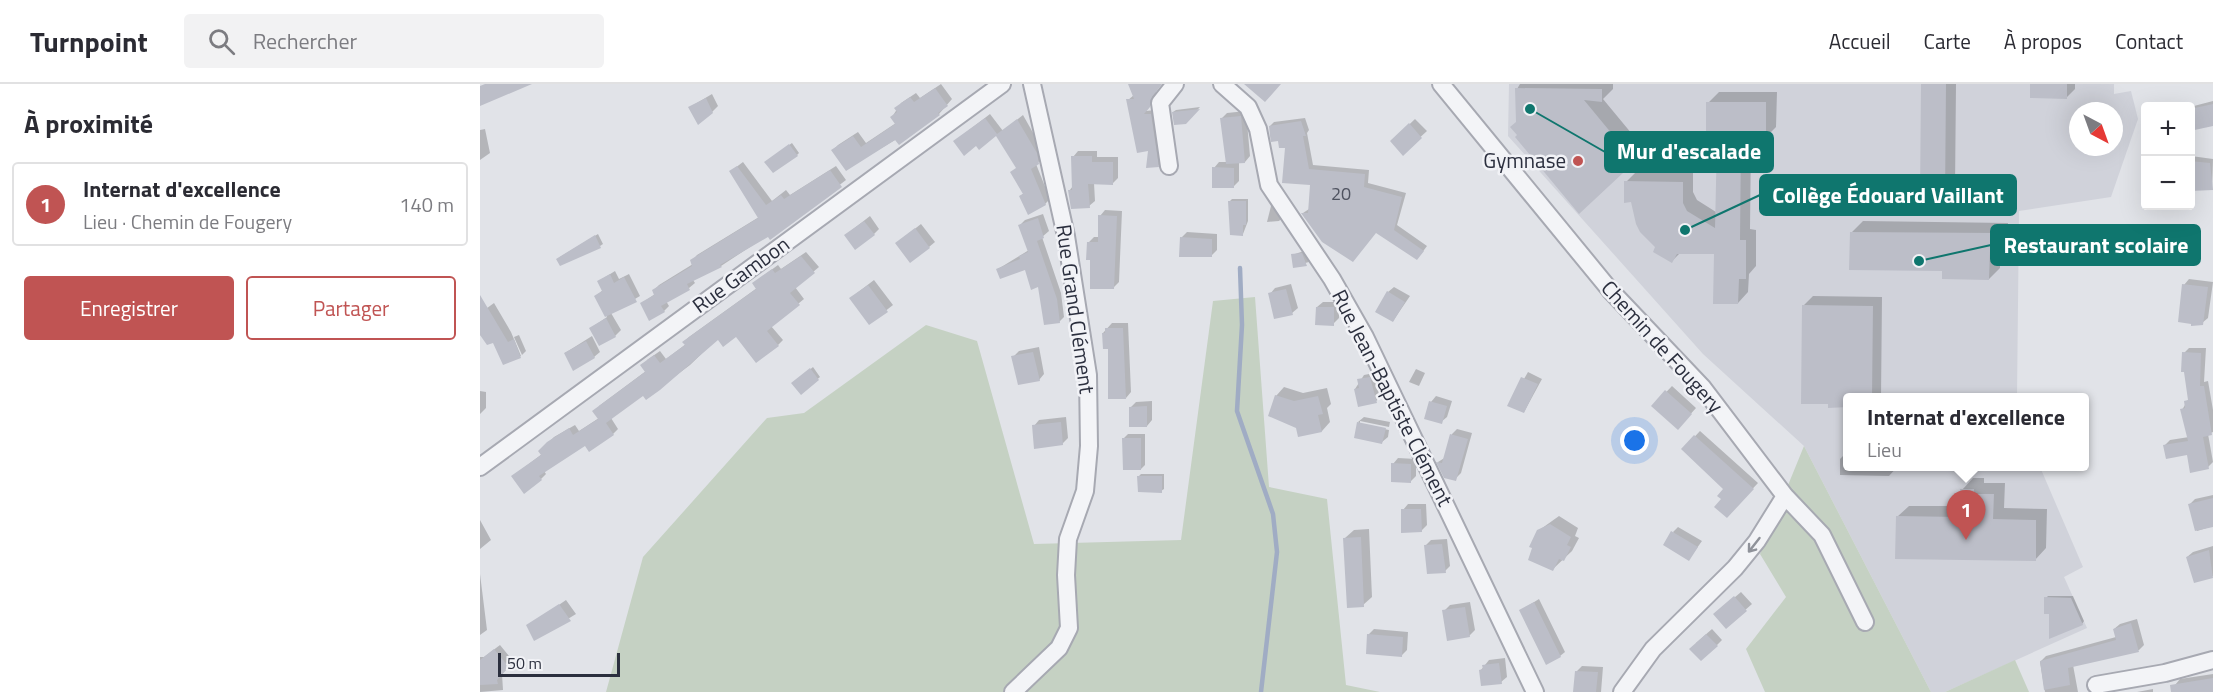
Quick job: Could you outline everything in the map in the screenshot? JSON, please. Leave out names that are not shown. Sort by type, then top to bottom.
[{"type":"street","name":"Rue Gambon","points":[[480,467],[1002,84]]},
{"type":"street","name":"Rue Grand Clément","points":[[1013,692],[1059,648],[1069,628],[1066,575],[1068,539],[1084,491],[1089,446],[1088,375],[1066,236],[1032,84]]},
{"type":"street","points":[[1169,166],[1160,103],[1175,84]]},
{"type":"street","name":"Rue Jean-Baptiste Clément","points":[[1222,84],[1248,107],[1258,129],[1269,185],[1332,279],[1365,337],[1535,692]]},
{"type":"street","name":"Chemin de Fougery","points":[[1441,84],[1610,290],[1703,388],[1785,496],[1822,535],[1865,621]]},
{"type":"street","points":[[1622,692],[1653,649],[1735,568],[1757,541],[1785,496]]},
{"type":"street","points":[[2096,685],[2165,673],[2213,660]]},
{"type":"shaded area","points":[[1509,84],[2114,84],[2114,94],[2131,91],[2138,119],[2111,197],[2019,211],[2017,393],[1843,393],[1843,471],[2042,471],[2083,567],[2064,577],[2087,628],[1945,692],[1931,692],[1804,446],[1703,354],[1508,136]]},
{"type":"green space","points":[[1255,297],[1269,487],[1327,499],[1346,685],[1380,692],[606,692],[643,557],[767,418],[804,413],[926,325],[977,341],[1034,544],[1181,540],[1213,301]]},
{"type":"green space","points":[[1804,446],[1931,692],[1765,692],[1746,649],[1786,597],[1760,554]]},
{"type":"green space","points":[[2015,660],[2029,692],[1945,692]]},
{"type":"building","points":[[485,84],[532,84],[480,106],[480,86]]},
{"type":"building","points":[[1128,84],[1162,84],[1152,97],[1150,107],[1144,114],[1151,114],[1159,167],[1146,168],[1148,151],[1137,153],[1126,99],[1134,99]]},
{"type":"building","points":[[1244,84],[1281,84],[1265,102]]},
{"type":"building","points":[[1921,84],[1946,84],[1945,200],[1920,200]]},
{"type":"building","points":[[2030,84],[2067,84],[2067,99],[2030,98]]},
{"type":"building","points":[[935,88],[948,106],[938,113],[940,115],[899,145],[895,140],[846,171],[831,150],[853,136],[861,147],[895,124],[890,117],[897,112],[894,108],[910,97],[914,102]]},
{"type":"building","name":"Gymnase","points":[[1515,88],[1602,89],[1602,102],[1584,100],[1622,146],[1623,173],[1579,214],[1515,137],[1517,135],[1510,127],[1516,122]]},
{"type":"building","points":[[706,98],[713,113],[698,125],[688,107]]},
{"type":"building","points":[[1706,102],[1766,102],[1766,140],[1741,140],[1740,240],[1746,240],[1746,279],[1739,279],[1738,304],[1713,304],[1714,254],[1677,254],[1672,263],[1653,252],[1655,247],[1640,232],[1636,224],[1631,202],[1624,203],[1624,181],[1683,182],[1683,203],[1687,211],[1715,228],[1717,140],[1706,139]]},
{"type":"building","points":[[2213,104],[2213,126],[2195,130],[2195,108]]},
{"type":"building","points":[[1200,109],[1186,124],[1174,125],[1172,112]]},
{"type":"building","points":[[1241,116],[1245,163],[1226,164],[1220,118]]},
{"type":"building","points":[[985,118],[997,134],[1017,119],[1037,153],[1039,164],[1031,169],[1046,205],[1028,215],[1019,196],[1023,194],[1010,172],[1016,168],[996,136],[979,150],[976,146],[964,156],[953,141]]},
{"type":"building","points":[[1301,121],[1306,136],[1303,136],[1309,169],[1365,174],[1364,187],[1402,197],[1394,230],[1424,251],[1417,260],[1376,233],[1353,262],[1322,242],[1301,213],[1308,213],[1310,185],[1282,183],[1285,148],[1279,148],[1278,141],[1271,142],[1269,126]]},
{"type":"building","points":[[1409,123],[1422,138],[1403,156],[1390,141]]},
{"type":"building","points":[[789,144],[798,156],[773,173],[764,162]]},
{"type":"building","points":[[1071,156],[1092,156],[1092,162],[1113,162],[1113,185],[1088,184],[1090,208],[1071,209],[1068,190],[1072,190]]},
{"type":"building","points":[[2195,162],[2210,163],[2213,190],[2195,191]]},
{"type":"building","points":[[737,166],[766,205],[781,195],[784,199],[830,170],[842,187],[770,240],[768,237],[720,265],[722,267],[687,284],[690,290],[661,306],[665,312],[649,321],[640,303],[654,295],[652,290],[692,266],[690,260],[758,218],[729,171]]},
{"type":"building","points":[[1212,167],[1234,168],[1234,188],[1212,188]]},
{"type":"building","points":[[1228,201],[1246,201],[1246,225],[1243,225],[1243,236],[1230,235]]},
{"type":"building","points":[[1098,215],[1117,216],[1114,289],[1090,289],[1090,260],[1086,260],[1087,242],[1098,242]]},
{"type":"building","points":[[1038,218],[1044,238],[1037,241],[1057,299],[1060,323],[1044,325],[1038,287],[1031,290],[1025,270],[1000,279],[996,269],[1020,259],[1019,256],[1028,252],[1018,225]]},
{"type":"building","points":[[864,221],[875,235],[855,250],[844,235]]},
{"type":"building","points":[[915,228],[930,248],[910,263],[895,243]]},
{"type":"building","points":[[1850,232],[1997,233],[1997,251],[1990,251],[1989,280],[1942,279],[1942,271],[1849,270]]},
{"type":"building","points":[[595,235],[601,248],[560,266],[556,259]]},
{"type":"building","points":[[1180,237],[1212,239],[1212,257],[1179,257]]},
{"type":"building","points":[[1302,253],[1307,266],[1293,268],[1291,254]]},
{"type":"building","points":[[801,256],[815,273],[790,293],[800,305],[767,331],[779,346],[756,363],[736,337],[723,347],[718,340],[660,390],[646,400],[643,396],[606,423],[614,435],[589,452],[585,446],[539,476],[542,480],[524,494],[511,476],[541,455],[538,451],[547,442],[569,428],[573,435],[598,419],[592,411],[645,372],[640,365],[654,355],[660,363],[685,345],[682,342],[756,289],[752,283],[772,269],[775,273]]},
{"type":"building","points":[[610,274],[614,283],[624,277],[637,302],[605,317],[594,296],[602,291],[597,281]]},
{"type":"building","points":[[2182,284],[2208,287],[2203,325],[2191,326],[2191,324],[2178,322]]},
{"type":"building","points":[[868,285],[888,312],[869,325],[849,298]]},
{"type":"building","points":[[1286,289],[1293,315],[1274,319],[1268,293]]},
{"type":"building","points":[[1387,291],[1405,302],[1393,322],[1375,312]]},
{"type":"building","points":[[480,295],[508,342],[514,339],[521,358],[503,365],[493,343],[487,345],[480,335]]},
{"type":"building","points":[[1802,305],[1873,306],[1872,393],[1843,393],[1843,407],[1828,408],[1828,404],[1801,404]]},
{"type":"building","points":[[1316,307],[1334,307],[1334,326],[1315,325]]},
{"type":"building","points":[[606,318],[616,337],[599,346],[589,328]]},
{"type":"building","points":[[1105,328],[1123,328],[1126,399],[1108,399],[1108,349],[1103,349],[1102,333],[1105,333]]},
{"type":"building","points":[[586,341],[595,358],[573,371],[564,353]]},
{"type":"building","points":[[1033,352],[1040,381],[1018,385],[1011,356]]},
{"type":"building","points":[[2182,352],[2201,353],[2200,386],[2204,386],[2212,435],[2203,437],[2209,469],[2190,473],[2187,455],[2166,459],[2163,445],[2188,441],[2180,409],[2185,408],[2184,401],[2188,400],[2184,372],[2181,372]]},
{"type":"building","points":[[810,368],[819,380],[801,395],[791,383]]},
{"type":"building","points":[[1370,377],[1377,403],[1358,407],[1354,389],[1359,388],[1357,379]]},
{"type":"building","points":[[1521,377],[1538,384],[1524,413],[1507,406]]},
{"type":"building","points":[[1665,390],[1692,414],[1678,430],[1651,406]]},
{"type":"building","points":[[1275,395],[1294,401],[1318,396],[1323,414],[1318,415],[1322,432],[1298,437],[1296,428],[1268,416]]},
{"type":"building","points":[[1429,401],[1447,406],[1442,424],[1424,419]]},
{"type":"building","points":[[1147,406],[1147,427],[1129,427],[1129,407]]},
{"type":"building","points":[[1061,422],[1063,445],[1034,449],[1032,425]]},
{"type":"building","points":[[1357,422],[1386,428],[1382,444],[1354,438]]},
{"type":"building","points":[[1450,434],[1468,439],[1456,481],[1444,478],[1436,462],[1442,463]]},
{"type":"building","points":[[1694,435],[1754,489],[1727,518],[1714,507],[1721,499],[1717,496],[1723,489],[1681,449]]},
{"type":"building","points":[[1122,438],[1141,438],[1141,470],[1123,470]]},
{"type":"building","points":[[1391,463],[1411,464],[1411,483],[1391,482]]},
{"type":"building","points":[[1137,476],[1162,476],[1162,493],[1138,492]]},
{"type":"building","points":[[1960,489],[1974,489],[1974,494],[1994,494],[1993,519],[2036,520],[2036,561],[1895,559],[1896,516],[1960,517]]},
{"type":"building","points":[[2213,498],[2213,527],[2195,531],[2188,504]]},
{"type":"building","points":[[1401,509],[1421,509],[1422,532],[1401,533]]},
{"type":"building","points":[[1550,524],[1571,537],[1567,545],[1571,547],[1564,561],[1559,559],[1553,571],[1528,560],[1532,548],[1529,547],[1537,530]]},
{"type":"building","points":[[1671,531],[1698,547],[1689,561],[1663,545]]},
{"type":"building","points":[[1361,537],[1364,607],[1347,608],[1343,538]]},
{"type":"building","points":[[1442,544],[1446,573],[1427,574],[1424,545]]},
{"type":"building","points":[[2209,550],[2213,578],[2194,583],[2186,557]]},
{"type":"building","points":[[1734,596],[1747,611],[1726,629],[1713,614]]},
{"type":"building","points":[[2044,597],[2071,598],[2083,625],[2049,639],[2049,614],[2044,614]]},
{"type":"building","points":[[1534,602],[1561,657],[1546,665],[1519,610]]},
{"type":"building","points":[[559,604],[571,621],[534,641],[526,625]]},
{"type":"building","points":[[1465,607],[1470,637],[1447,641],[1442,610]]},
{"type":"building","points":[[2131,623],[2139,652],[2068,668],[2070,685],[2044,690],[2040,661],[2116,640],[2113,629]]},
{"type":"building","points":[[1367,634],[1403,637],[1402,657],[1366,654]]},
{"type":"building","points":[[1706,634],[1718,646],[1701,661],[1689,649]]},
{"type":"building","points":[[494,649],[509,667],[497,680],[498,684],[480,685],[480,660]]},
{"type":"building","points":[[1499,663],[1502,684],[1481,686],[1479,670],[1483,669],[1482,665]]},
{"type":"building","points":[[1575,671],[1598,672],[1596,692],[1573,692]]},
{"type":"building","points":[[2213,678],[2213,692],[2171,692],[2170,685]]},
{"type":"waterway","points":[[1240,268],[1242,325],[1237,411],[1273,514],[1277,552],[1261,692]]},
{"type":"place","name":"Mur d'escalade","points":[[1530,109]]},
{"type":"place","name":"Gymnase","points":[[1578,161]]},
{"type":"place","name":"Collège Édouard Vaillant","points":[[1685,230]]},
{"type":"place","name":"Restaurant scolaire","points":[[1919,261]]},
{"type":"place","name":"Internat d'excellence","points":[[1966,540]]}]
